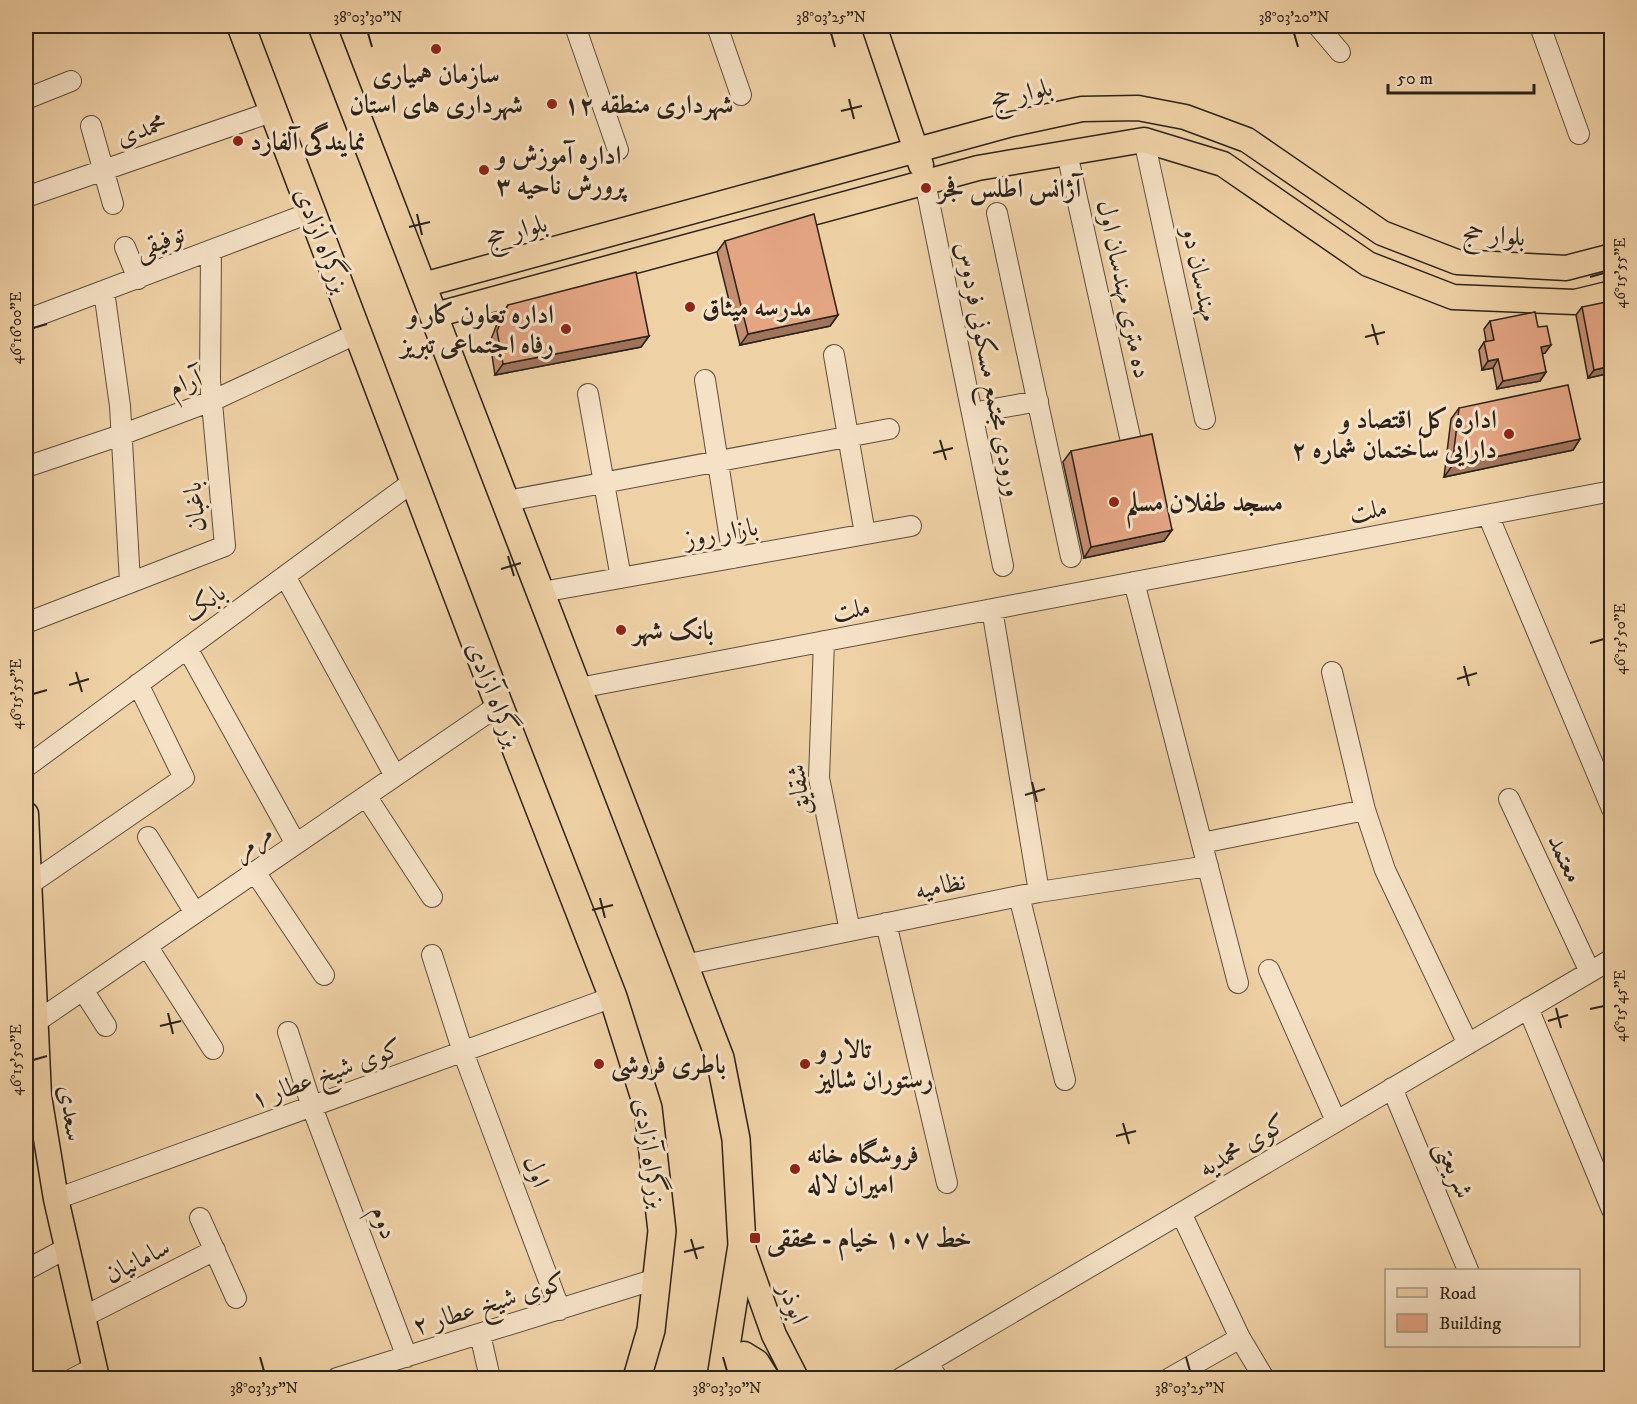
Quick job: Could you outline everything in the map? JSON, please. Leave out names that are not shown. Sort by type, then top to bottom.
[{"type":"highway","name":"بزرگراه آزادی","points":[[241,26],[499,705],[613,997],[648,1108],[662,1231],[651,1330],[637,1378]]},
{"type":"highway","points":[[322,26],[720,1058],[736,1139],[742,1245],[721,1378]]},
{"type":"main road","points":[[874,26],[917,149],[925,182]]},
{"type":"main road","name":"بلوار حج","points":[[423,285],[1012,123],[1082,109],[1150,110],[1185,117],[1247,140],[1382,233],[1457,262],[1566,268],[1611,256]]},
{"type":"main road","points":[[435,315],[978,168],[1144,140],[1223,164],[1368,264],[1453,297],[1575,302],[1611,293]]},
{"type":"main road","points":[[1530,300],[1532,266]]},
{"type":"main road","points":[[468,272],[480,303]]},
{"type":"main road","name":"سعدی","points":[[26,814],[36,1022],[31,1058],[56,1199],[83,1317],[88,1375]]},
{"type":"main road","name":"ابوذر","points":[[742,1245],[774,1335],[796,1378]]},
{"type":"main road","points":[[727,1378],[744,1354],[757,1362],[767,1378]]},
{"type":"street","points":[[575,26],[618,150]]},
{"type":"street","points":[[717,26],[741,95]]},
{"type":"street","points":[[1318,26],[1340,52]]},
{"type":"street","points":[[1540,26],[1579,134]]},
{"type":"street","points":[[26,99],[71,81]]},
{"type":"street","name":"محمدی","points":[[26,197],[274,111]]},
{"type":"street","points":[[91,126],[114,204]]},
{"type":"street","name":"مهندسان دو","points":[[1144,140],[1205,419]]},
{"type":"street","name":"ده متری مهندسان اول","points":[[1067,153],[1130,437]]},
{"type":"street","name":"ورودی مجتمع مسکونی فردوس","points":[[925,182],[1003,566]]},
{"type":"street","name":"توفیقی","points":[[26,320],[312,212]]},
{"type":"street","points":[[997,213],[1071,557]]},
{"type":"street","points":[[125,247],[138,279]]},
{"type":"street","name":"باغبان","points":[[26,623],[225,546],[219,497],[214,400],[210,381],[211,250]]},
{"type":"street","points":[[104,291],[120,406],[130,582]]},
{"type":"street","name":"آرام","points":[[26,467],[214,400],[358,333]]},
{"type":"street","points":[[834,355],[865,534]]},
{"type":"street","points":[[705,380],[733,558]]},
{"type":"street","points":[[588,394],[621,578]]},
{"type":"street","points":[[972,413],[1038,401]]},
{"type":"street","points":[[507,501],[889,429]]},
{"type":"street","name":"بابک","points":[[26,767],[414,481]]},
{"type":"street","name":"ملت","points":[[579,688],[1611,491]]},
{"type":"street","points":[[1488,515],[1611,808]]},
{"type":"street","name":"بازار روز","points":[[542,592],[911,526]]},
{"type":"street","points":[[285,576],[395,776]]},
{"type":"street","points":[[1134,582],[1238,983]]},
{"type":"street","points":[[992,609],[1039,892]]},
{"type":"street","name":"شقایق","points":[[824,641],[819,778],[850,931]]},
{"type":"street","points":[[187,648],[296,844]]},
{"type":"street","points":[[1332,672],[1365,810],[1385,870],[1468,1044]]},
{"type":"street","points":[[30,884],[184,778],[138,684]]},
{"type":"street","name":"مرمر","points":[[36,1022],[499,705]]},
{"type":"street","points":[[366,796],[432,897]]},
{"type":"street","name":"معتمد","points":[[1509,799],[1590,972]]},
{"type":"street","points":[[1202,843],[1365,810]]},
{"type":"street","points":[[148,837],[195,913]]},
{"type":"street","name":"نظامیه","points":[[684,965],[1039,892],[1208,866]]},
{"type":"street","points":[[255,872],[324,975]]},
{"type":"street","points":[[1019,896],[1065,1080]]},
{"type":"street","points":[[886,923],[947,1183]]},
{"type":"street","points":[[147,946],[213,1048]]},
{"type":"street","name":"اول","points":[[432,955],[463,1052],[560,1310]]},
{"type":"street","name":"کوی محمدیه","points":[[901,1378],[932,1371],[1181,1213],[1611,959]]},
{"type":"street","points":[[1269,970],[1336,1121]]},
{"type":"street","points":[[83,990],[106,1026]]},
{"type":"street","name":"کوی شیخ عطار ۱","points":[[56,1199],[613,997]]},
{"type":"street","points":[[1528,1008],[1611,1209]]},
{"type":"street","name":"دوم","points":[[288,1032],[312,1107],[407,1357]]},
{"type":"street","name":"شریعتی","points":[[1392,1088],[1468,1269]]},
{"type":"street","points":[[1181,1213],[1240,1338],[1264,1378]]},
{"type":"street","points":[[200,1218],[236,1298]]},
{"type":"street","points":[[26,1270],[67,1248]]},
{"type":"street","name":"سامانیان","points":[[83,1317],[215,1250]]},
{"type":"street","name":"کوی شیخ عطار ۲","points":[[337,1378],[366,1374],[407,1357],[656,1280]]},
{"type":"street","points":[[480,1334],[490,1378]]},
{"type":"street","points":[[1170,1378],[1240,1338]]},
{"type":"building","points":[[814,214],[838,315],[748,334],[725,241]]},
{"type":"building","name":"اداره تعاون کار و رفاه اجتماعی تبریز","points":[[636,272],[649,336],[503,364],[497,331],[508,305]]},
{"type":"building","points":[[1611,301],[1611,366],[1594,370],[1582,307]]},
{"type":"building","points":[[1535,312],[1538,327],[1547,326],[1551,345],[1541,347],[1546,372],[1503,381],[1498,359],[1488,361],[1484,342],[1494,340],[1490,321]]},
{"type":"building","name":"اداره کل اقتصاد و دارایی ساختمان شماره ۲","points":[[1568,385],[1580,439],[1452,466],[1459,408]]},
{"type":"building","name":"مسجد طفلان مسلم","points":[[1152,434],[1172,530],[1091,547],[1071,451]]},
{"type":"place","name":"سازمان همیاری شهرداری های استان","points":[[436,49]]},
{"type":"place","name":"شهرداری منطقه ۱۲","points":[[552,104]]},
{"type":"place","name":"نمایندگی آلفارد","points":[[238,141]]},
{"type":"place","name":"اداره آموزش و پرورش ناحیه ۳","points":[[484,170]]},
{"type":"place","name":"آژانس اطلس فجر","points":[[926,188]]},
{"type":"place","name":"مدرسه میثاق","points":[[690,307]]},
{"type":"place","name":"اداره تعاون کار و رفاه اجتماعی تبریز","points":[[566,329]]},
{"type":"place","name":"اداره کل اقتصاد و دارایی ساختمان شماره ۲","points":[[1509,434]]},
{"type":"place","name":"مسجد طفلان مسلم","points":[[1114,502]]},
{"type":"place","name":"بانک شهر","points":[[621,630]]},
{"type":"place","name":"باطری فروشی","points":[[599,1064]]},
{"type":"place","name":"تالار و رستوران شالیز","points":[[805,1064]]},
{"type":"place","name":"فروشگاه خانه امیران لاله","points":[[795,1169]]},
{"type":"place","name":"خط ۱۰۷ خیام - محققی","points":[[755,1238]]}]
